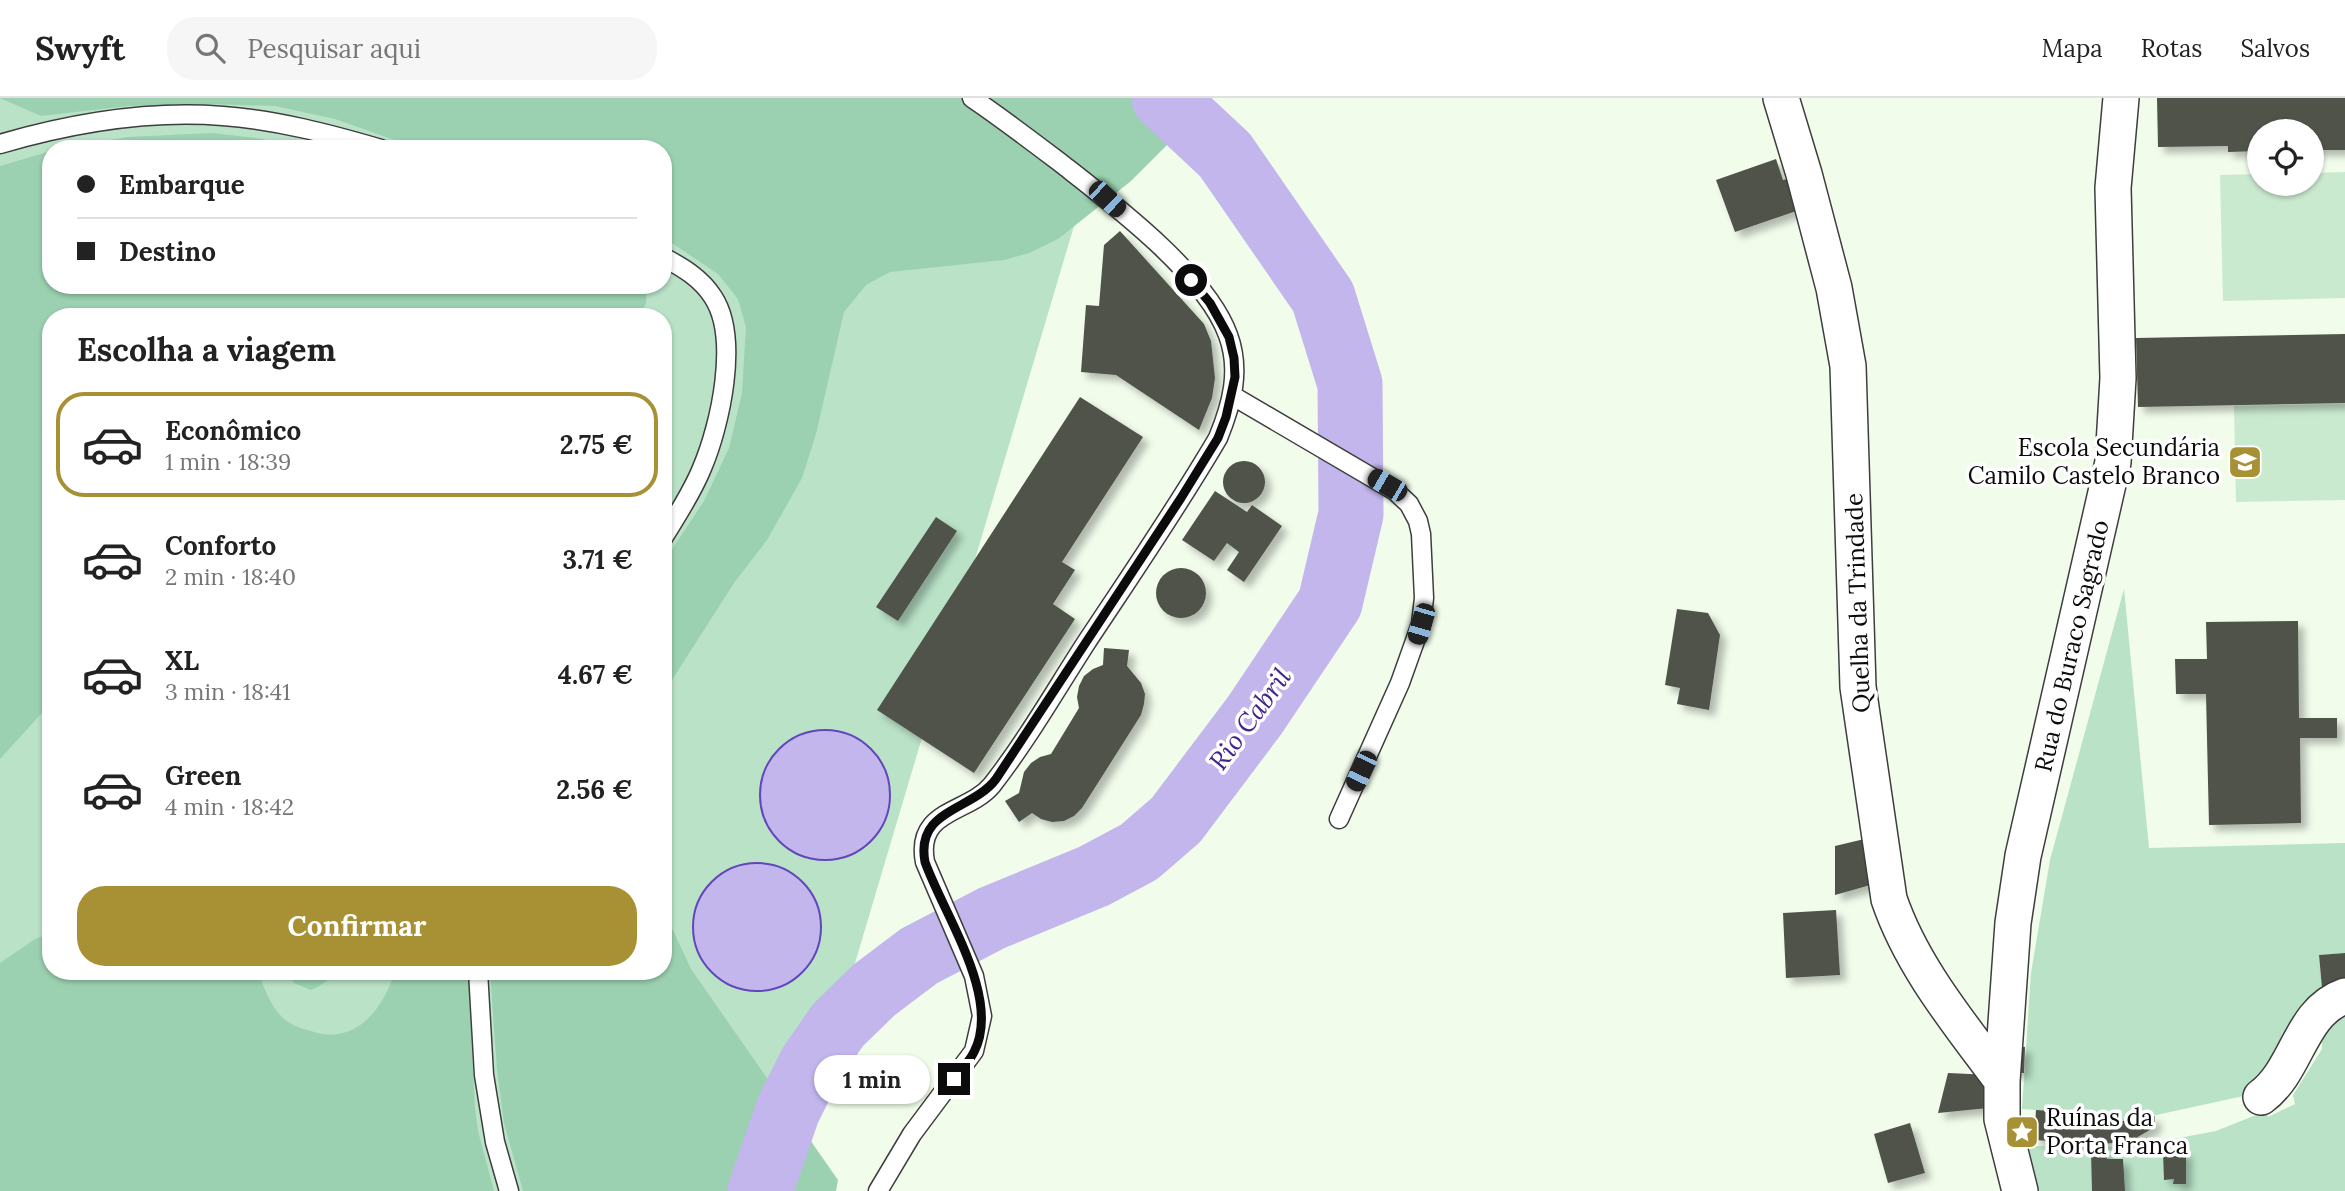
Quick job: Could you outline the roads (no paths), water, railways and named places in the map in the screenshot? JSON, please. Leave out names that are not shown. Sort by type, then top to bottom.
[{"type":"street","name":"Quelha da Trindade","points":[[1781,98],[1830,275],[1848,366],[1858,687],[1889,899],[1899,929],[1930,982],[2002,1082]]},
{"type":"street","name":"Rua do Buraco Sagrado","points":[[2020,1191],[2002,1119],[2002,1082],[2014,914],[2021,868],[2113,462],[2118,378],[2113,188],[2121,98]]},
{"type":"street","points":[[2261,1097],[2282,1074],[2315,1017],[2328,1003],[2345,996]]},
{"type":"lane","points":[[878,1191],[912,1134],[975,1051],[982,1016],[974,976],[929,873],[924,853],[926,836],[935,822],[983,793],[996,779],[1207,457],[1218,438],[1233,396],[1234,358],[1229,337],[1216,312],[1171,257],[1107,199],[972,98]]},
{"type":"lane","points":[[0,144],[57,130],[128,118],[193,115],[264,121],[349,140]]},
{"type":"lane","points":[[672,262],[700,282],[713,298],[721,317],[725,338],[723,384],[712,440],[690,494],[672,523]]},
{"type":"lane","points":[[1233,396],[1395,491],[1413,512],[1420,534],[1424,585],[1421,624],[1397,691],[1339,820]]},
{"type":"lane","points":[[479,980],[484,1075],[495,1142],[509,1191]]},
{"type":"waterway","name":"Rio Cabril","points":[[760,1191],[788,1110],[811,1064],[838,1025],[874,990],[919,956],[992,918],[1094,876],[1139,852],[1176,820],[1255,715],[1330,603],[1351,514],[1350,384],[1323,297],[1225,155],[1164,98]]},
{"type":"place","name":"Escola Secundária Camilo Castelo Branco","points":[[2245,462]]},
{"type":"place","name":"Ruínas da Porta Franca","points":[[2022,1132]]}]
